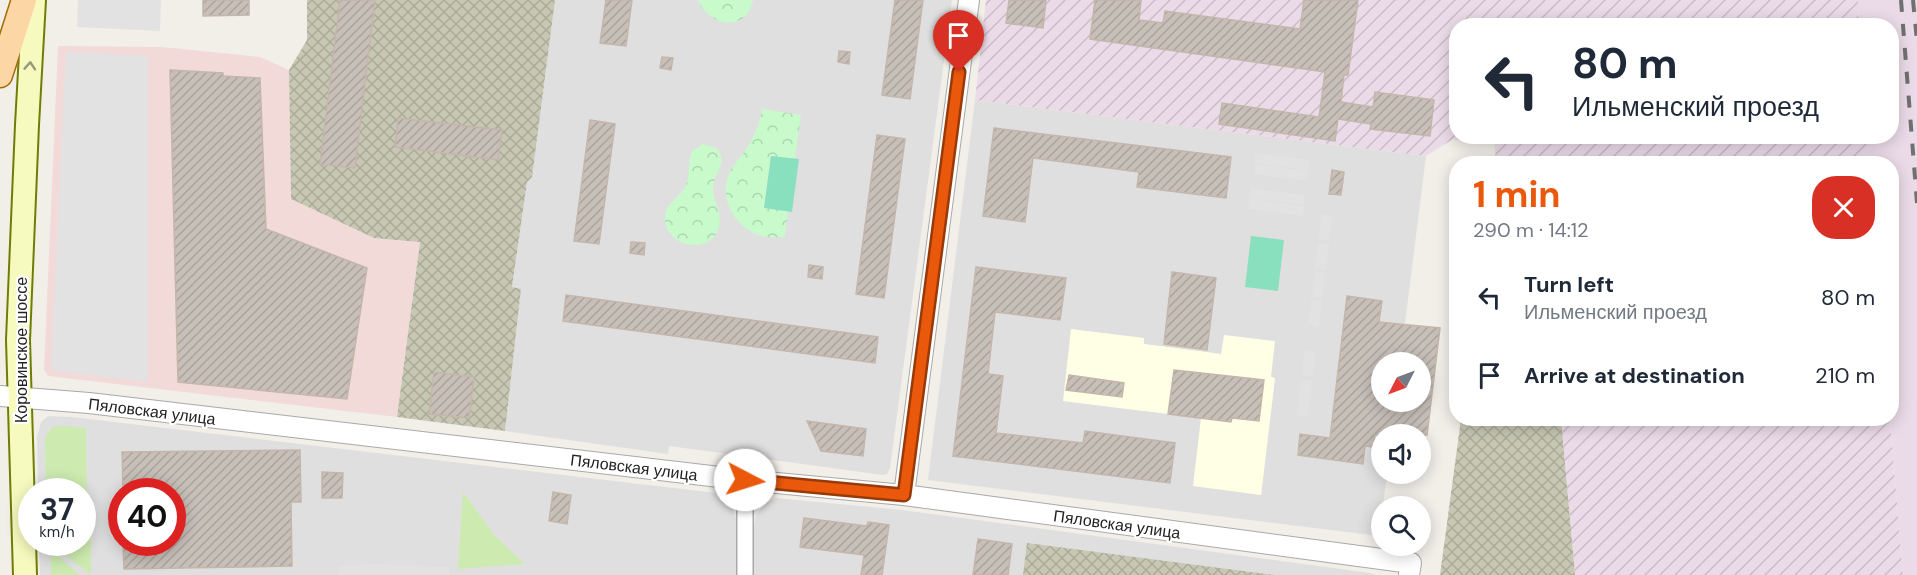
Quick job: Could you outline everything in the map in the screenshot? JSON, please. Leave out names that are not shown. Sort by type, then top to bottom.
[{"type":"main road","points":[[2,65],[24,0]]},
{"type":"main road","name":"Коровинское шоссе","points":[[26,575],[9,396],[18,340],[34,0]]},
{"type":"main road","name":"Коровинское шоссе","points":[[2,65],[21,99],[27,125]]},
{"type":"street","points":[[904,495],[969,0]]},
{"type":"street","name":"Пяловская улица","points":[[9,396],[745,480],[904,495],[1410,569]]},
{"type":"street","points":[[745,480],[745,575]]},
{"type":"shaded area","points":[[78,0],[161,0],[160,31],[77,27]]},
{"type":"shaded area","points":[[307,0],[555,0],[532,177],[527,182],[512,287],[521,289],[505,431],[397,417],[420,242],[374,238],[291,199],[289,70],[307,40]]},
{"type":"shaded area","points":[[555,0],[952,0],[890,468],[887,474],[669,446],[668,454],[505,431],[521,290],[512,288],[527,181],[532,176]]},
{"type":"shaded area","points":[[986,0],[1858,0],[1859,18],[1449,18],[1449,142],[1426,156],[975,100]]},
{"type":"shaded area","points":[[1858,0],[1917,0],[1917,575],[1903,575],[1891,426],[1899,426],[1899,156],[1868,156],[1868,144],[1899,144],[1899,18],[1859,18]]},
{"type":"shaded area","points":[[58,46],[162,47],[260,57],[289,70],[291,199],[374,238],[420,241],[397,417],[48,376],[44,370]]},
{"type":"shaded area","points":[[66,52],[148,56],[148,382],[51,370]]},
{"type":"shaded area","points":[[975,100],[1426,156],[1401,352],[1371,352],[1371,412],[1382,412],[1382,424],[1371,424],[1371,484],[1386,484],[1384,496],[1371,496],[1371,535],[928,480]],"holes":[[[1144,339],[1143,344],[1221,354],[1275,378],[1261,495],[1201,418],[1063,401]]]},
{"type":"shaded area","points":[[1495,144],[1868,144],[1868,156],[1495,156]]},
{"type":"shaded area","points":[[1255,153],[1310,160],[1309,170],[1254,163]]},
{"type":"shaded area","points":[[1254,164],[1308,171],[1307,181],[1253,174]]},
{"type":"shaded area","points":[[1251,188],[1305,195],[1304,205],[1250,198]]},
{"type":"shaded area","points":[[1250,199],[1304,206],[1303,216],[1248,209]]},
{"type":"shaded area","points":[[1322,214],[1333,216],[1329,241],[1318,240]]},
{"type":"shaded area","points":[[1318,243],[1329,244],[1326,270],[1315,269]]},
{"type":"shaded area","points":[[1315,271],[1325,273],[1322,298],[1312,297]]},
{"type":"shaded area","points":[[1311,300],[1322,301],[1319,327],[1308,325]]},
{"type":"shaded area","points":[[1071,329],[1144,338],[1144,344],[1221,354],[1224,335],[1275,341],[1271,377],[1275,378],[1261,495],[1193,486],[1201,418],[1063,401]]},
{"type":"shaded area","points":[[1305,349],[1316,351],[1313,376],[1302,375]]},
{"type":"shaded area","points":[[1301,379],[1312,380],[1308,417],[1297,416]]},
{"type":"shaded area","points":[[48,416],[72,417],[716,493],[729,502],[736,518],[736,575],[40,575],[39,556],[96,556],[96,478],[38,478],[37,437],[41,422]]},
{"type":"shaded area","points":[[1460,426],[1562,426],[1575,575],[1440,575]]},
{"type":"shaded area","points":[[1562,426],[1891,426],[1903,575],[1575,575]]},
{"type":"shaded area","points":[[776,498],[902,510],[1376,575],[754,575],[756,515],[765,503]]},
{"type":"shaded area","points":[[1027,543],[1274,575],[1023,575]]},
{"type":"shaded area","points":[[375,564],[449,567],[449,575],[338,575],[338,566]]},
{"type":"green space","points":[[698,0],[753,0],[749,11],[743,18],[736,22],[727,22],[710,16]]},
{"type":"green space","points":[[762,109],[801,115],[795,159],[771,156],[764,208],[788,211],[785,236],[773,238],[752,232],[742,225],[729,207],[726,192],[728,177],[752,139]]},
{"type":"green space","points":[[703,144],[716,148],[720,153],[720,167],[713,186],[720,222],[714,236],[707,242],[689,245],[672,235],[665,217],[670,204],[685,187],[692,151]]},
{"type":"green space","points":[[771,156],[799,159],[792,212],[764,208]]},
{"type":"green space","points":[[1251,236],[1284,240],[1278,291],[1245,287]]},
{"type":"green space","points":[[52,427],[86,428],[87,478],[46,478],[45,438]]},
{"type":"green space","points":[[463,492],[495,536],[525,564],[458,569]]},
{"type":"green space","points":[[51,556],[58,556],[80,575],[51,575]]},
{"type":"green space","points":[[67,556],[91,556],[91,575]]},
{"type":"building","points":[[203,0],[249,0],[249,15],[203,16]]},
{"type":"building","points":[[340,0],[375,0],[355,168],[320,164]]},
{"type":"building","points":[[606,0],[632,0],[626,46],[600,43]]},
{"type":"building","points":[[895,0],[923,0],[910,99],[882,95]]},
{"type":"building","points":[[1009,0],[1046,0],[1043,28],[1006,23]]},
{"type":"building","points":[[1095,0],[1141,0],[1139,20],[1163,23],[1165,11],[1300,29],[1304,0],[1358,0],[1348,75],[1344,75],[1341,102],[1373,107],[1375,92],[1434,100],[1430,136],[1370,129],[1371,124],[1338,119],[1335,141],[1219,124],[1222,103],[1319,117],[1325,72],[1090,39]]},
{"type":"building","points":[[839,51],[850,52],[849,64],[838,62]]},
{"type":"building","points":[[662,57],[673,58],[671,70],[660,68]]},
{"type":"building","points":[[170,70],[260,78],[266,229],[367,268],[347,399],[178,382]]},
{"type":"building","points":[[398,118],[502,130],[498,160],[395,147]]},
{"type":"building","points":[[590,120],[615,124],[599,244],[574,241]]},
{"type":"building","points":[[994,128],[1231,157],[1226,198],[1137,187],[1139,172],[1033,158],[1025,222],[983,216]]},
{"type":"building","points":[[877,135],[905,139],[884,298],[856,294]]},
{"type":"building","points":[[1332,170],[1344,172],[1341,195],[1329,194]]},
{"type":"building","points":[[631,242],[645,243],[644,255],[630,253]]},
{"type":"building","points":[[809,265],[823,267],[822,279],[808,277]]},
{"type":"building","points":[[976,267],[1066,278],[1060,320],[995,312],[988,374],[1003,376],[996,433],[1083,443],[1085,431],[1175,443],[1170,483],[953,456]]},
{"type":"building","points":[[1172,272],[1216,278],[1207,350],[1164,344]]},
{"type":"building","points":[[566,295],[878,337],[875,363],[563,321]]},
{"type":"building","points":[[1347,296],[1382,301],[1379,322],[1440,328],[1431,402],[1431,352],[1371,352],[1371,412],[1430,412],[1428,424],[1371,424],[1371,447],[1365,446],[1363,464],[1298,455],[1300,434],[1330,438]]},
{"type":"building","points":[[1174,370],[1264,380],[1259,421],[1232,418],[1231,422],[1168,414]]},
{"type":"building","points":[[434,372],[474,377],[469,418],[429,414]]},
{"type":"building","points":[[1069,375],[1124,383],[1122,397],[1066,390]]},
{"type":"building","points":[[807,421],[866,429],[863,456],[821,451]]},
{"type":"building","points":[[300,450],[301,502],[291,502],[292,566],[124,569],[124,556],[186,556],[186,478],[123,478],[122,452]]},
{"type":"building","points":[[322,472],[343,473],[342,498],[322,498]]},
{"type":"building","points":[[553,492],[571,495],[567,524],[549,521]]},
{"type":"building","points":[[804,518],[867,526],[868,522],[889,525],[882,575],[861,575],[864,555],[800,547]]},
{"type":"building","points":[[978,539],[1012,544],[1008,575],[973,575]]},
{"type":"railway","points":[[1901,0],[1917,203]]},
{"type":"railway","points":[[1913,0],[1917,41]]},
{"type":"route","points":[[745,480],[904,495],[959,72]]}]
